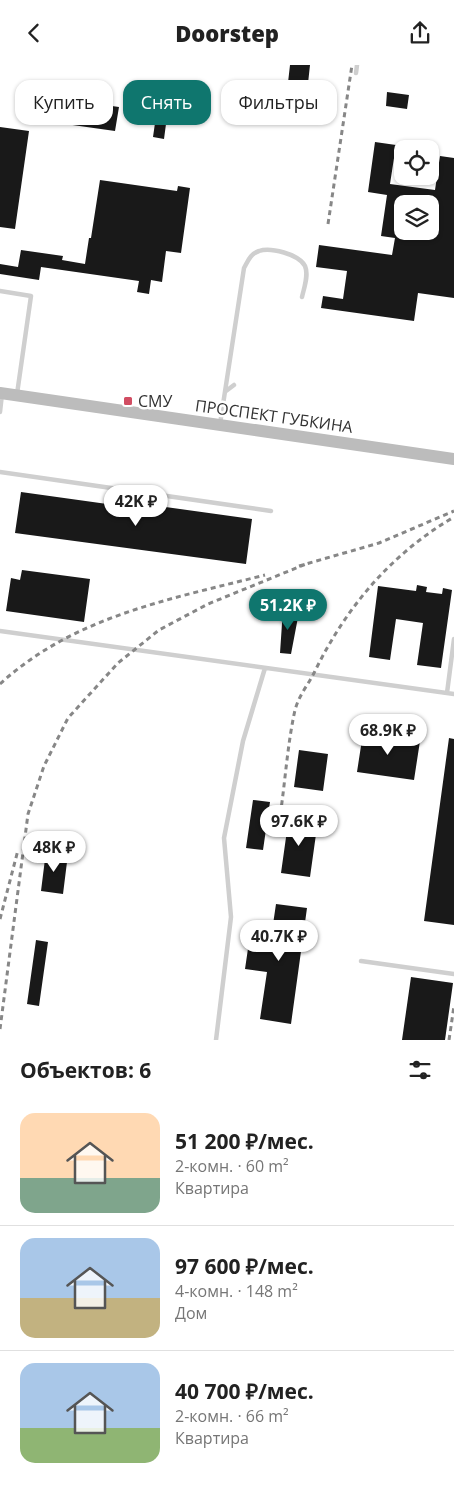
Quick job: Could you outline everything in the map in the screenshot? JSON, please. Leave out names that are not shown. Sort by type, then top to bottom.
[{"type":"main road","name":"ПРОСПЕКТ ГУБКИНА","points":[[1,393],[454,459]]},
{"type":"lane","points":[[356,73],[357,65]]},
{"type":"lane","points":[[220,425],[244,269],[249,257],[260,251],[274,251],[299,258],[305,266],[306,276],[302,297]]},
{"type":"lane","points":[[0,291],[31,296],[17,395]]},
{"type":"lane","points":[[226,391],[234,385]]},
{"type":"lane","points":[[0,412],[1,393]]},
{"type":"lane","points":[[0,472],[271,511]]},
{"type":"lane","points":[[0,631],[454,694]]},
{"type":"lane","points":[[446,693],[454,639]]},
{"type":"lane","points":[[216,1040],[231,917],[224,838],[243,741],[265,668]]},
{"type":"lane","points":[[360,961],[454,974]]},
{"type":"building","points":[[290,65],[310,65],[308,80],[288,80]]},
{"type":"building","points":[[387,92],[409,95],[407,109],[386,106]]},
{"type":"building","points":[[113,106],[119,107],[115,131],[72,125],[113,125]]},
{"type":"building","points":[[155,125],[166,125],[164,139],[153,137]]},
{"type":"building","points":[[0,127],[29,131],[15,229],[0,227]]},
{"type":"building","points":[[375,142],[394,145],[390,184],[394,185],[435,190],[436,185],[439,185],[440,156],[454,158],[454,298],[418,293],[414,321],[321,308],[323,296],[343,299],[347,271],[316,267],[319,245],[392,255],[395,240],[439,240],[439,195],[394,195],[394,238],[381,236],[387,195],[368,192]]},
{"type":"building","points":[[100,180],[177,191],[178,186],[190,188],[181,253],[166,251],[162,282],[151,280],[149,294],[137,292],[139,281],[41,267],[39,280],[0,274],[0,264],[18,267],[21,250],[63,256],[62,260],[85,264]]},
{"type":"building","points":[[21,492],[143,509],[144,504],[252,519],[246,564],[15,533]]},
{"type":"building","points":[[22,570],[90,579],[84,622],[6,611],[11,578],[20,580]]},
{"type":"building","points":[[417,585],[427,587],[426,592],[442,594],[443,588],[452,590],[441,668],[417,665],[423,623],[396,619],[390,660],[369,657],[378,586],[416,591]]},
{"type":"building","points":[[283,609],[299,612],[291,654],[280,653]]},
{"type":"building","points":[[363,733],[420,741],[414,780],[357,772]]},
{"type":"building","points":[[449,738],[454,739],[454,925],[424,921]]},
{"type":"building","points":[[299,750],[328,754],[323,791],[294,787]]},
{"type":"building","points":[[253,800],[270,802],[263,850],[246,848]]},
{"type":"building","points":[[289,816],[318,820],[310,877],[281,873]]},
{"type":"building","points":[[46,851],[68,854],[63,894],[41,891]]},
{"type":"building","points":[[276,904],[307,908],[291,1024],[260,1019],[267,972],[245,969],[250,935],[271,938]]},
{"type":"building","points":[[36,940],[48,942],[39,1006],[27,1004]]},
{"type":"building","points":[[411,977],[453,983],[445,1040],[402,1040]]},
{"type":"railway","points":[[328,224],[352,65]]},
{"type":"railway","points":[[299,566],[379,543],[454,511]]},
{"type":"railway","points":[[279,823],[295,710],[301,695],[327,649],[356,604],[390,565],[431,532],[454,517]]},
{"type":"railway","points":[[0,1029],[28,814],[44,766],[68,718],[118,663],[159,630],[208,604],[306,564]]},
{"type":"railway","points":[[0,684],[29,661],[59,642],[92,626],[159,602],[265,575]]},
{"type":"railway","points":[[0,919],[18,850]]},
{"type":"railway","points":[[449,1040],[454,1006]]},
{"type":"place","name":"СМУ","points":[[128,401]]}]
